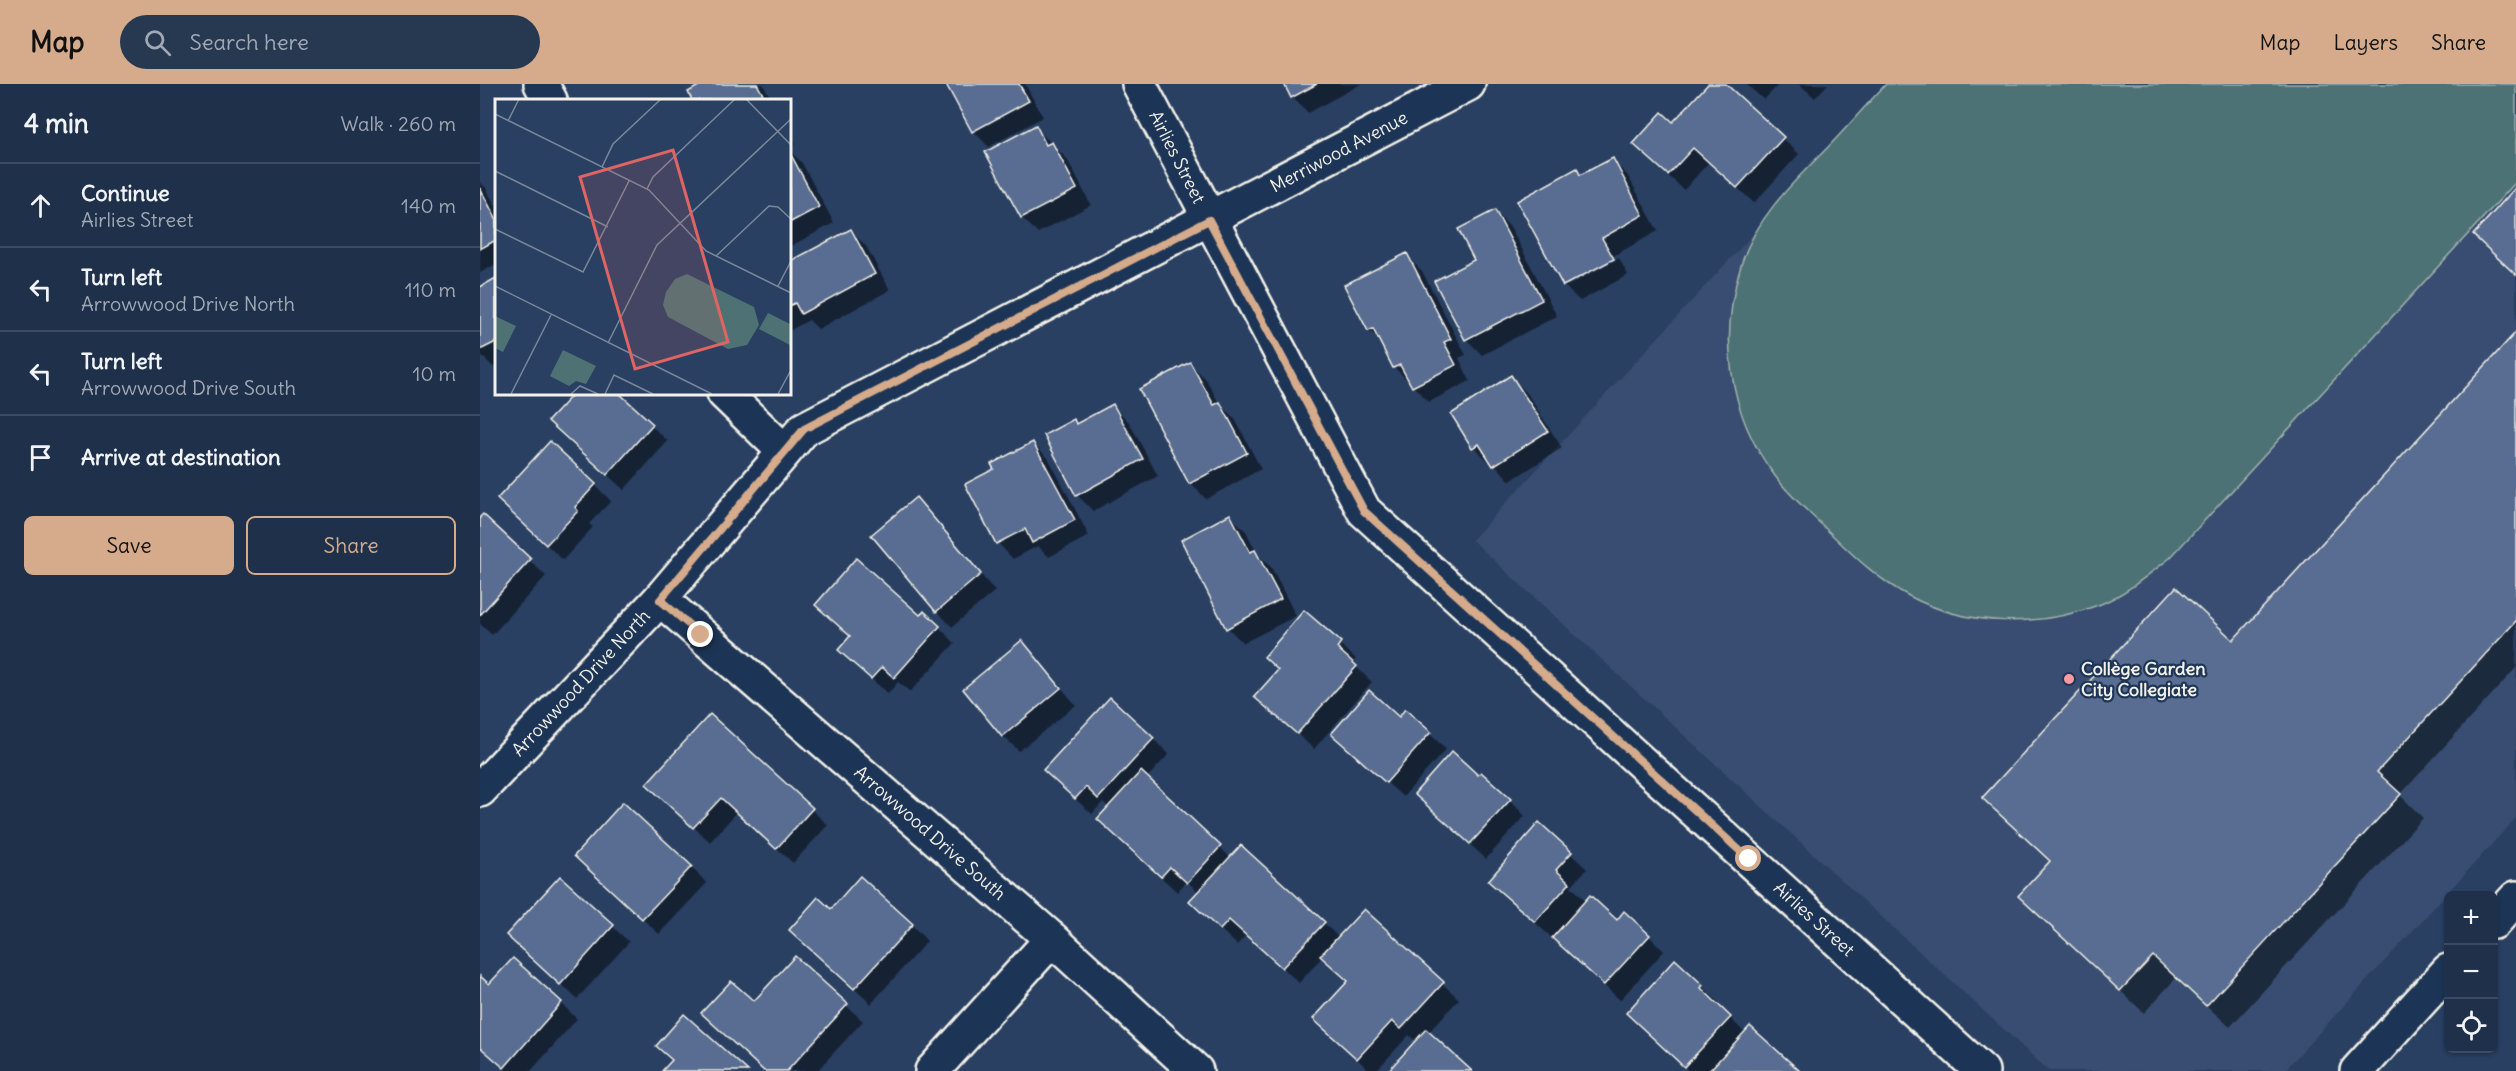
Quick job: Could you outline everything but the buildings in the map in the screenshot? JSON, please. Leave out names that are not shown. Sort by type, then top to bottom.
[{"type":"street","points":[[541,84],[549,99]]},
{"type":"street","name":"Airlies Street","points":[[1139,84],[1364,511],[1982,1071]]},
{"type":"street","name":"Merriwood Avenue","points":[[1209,220],[1468,84]]},
{"type":"street","name":"Arrowwood Drive North","points":[[480,789],[660,600],[804,429],[1209,220]]},
{"type":"street","points":[[725,394],[784,451]]},
{"type":"street","name":"Arrowwood Drive South","points":[[660,600],[1052,939],[1196,1071]]},
{"type":"street","points":[[2498,917],[2516,898]]},
{"type":"street","points":[[932,1071],[1052,939]]},
{"type":"street","points":[[2357,1071],[2444,975]]},
{"type":"shaded area","name":"Collège Garden City Collegiate","points":[[1891,84],[2516,84],[2516,818],[2449,891],[2444,891],[2444,897],[2284,1071],[2049,1071],[1472,540]]},
{"type":"green space","points":[[1886,84],[2516,84],[2516,182],[2170,558],[2120,595],[2078,612],[2029,620],[2004,621],[1979,618],[1955,614],[1931,606],[1897,589],[1863,564],[1798,502],[1780,483],[1759,452],[1738,401],[1732,374],[1730,318],[1742,262],[1758,228],[1791,185]]},
{"type":"place","name":"Collège Garden City Collegiate","points":[[2069,679]]},
{"type":"route","points":[[701,635],[660,600],[804,429],[1209,220],[1364,511],[1749,859]]}]
